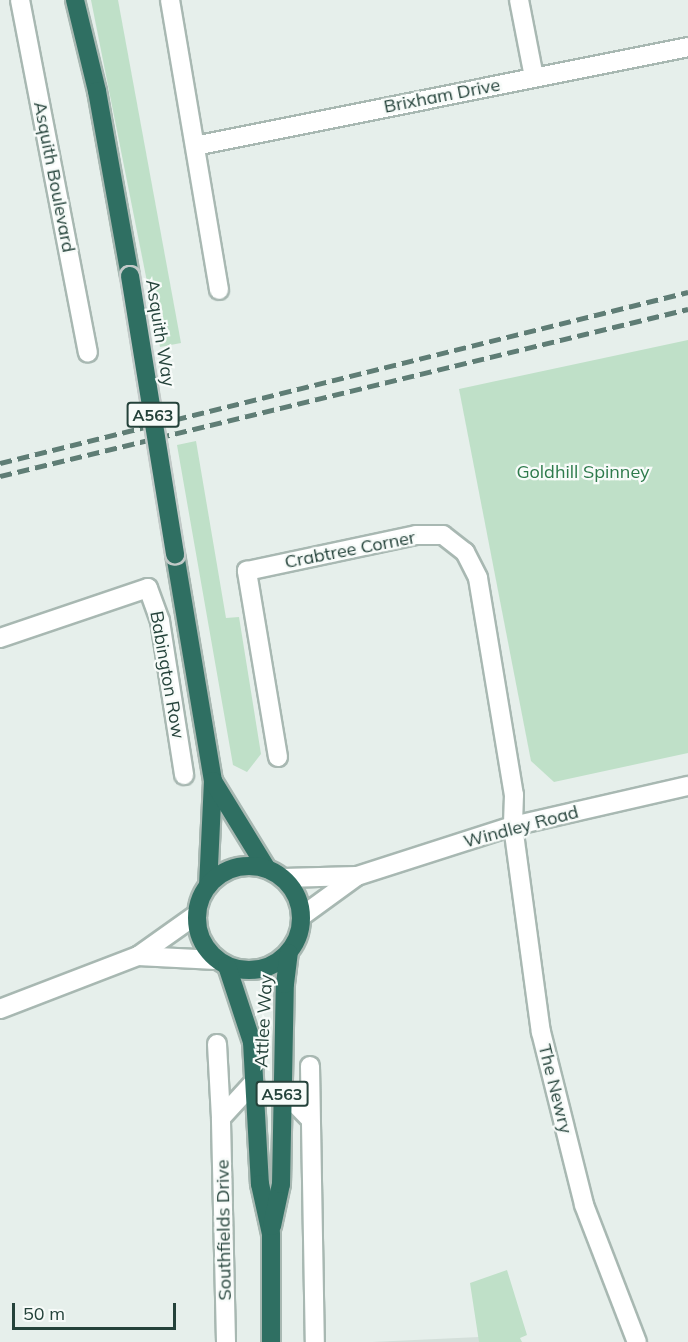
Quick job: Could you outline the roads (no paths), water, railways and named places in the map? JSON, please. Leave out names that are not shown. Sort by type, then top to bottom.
[{"type":"highway","name":"Asquith Way","points":[[75,0],[97,91],[130,276],[213,781],[208,886]]},
{"type":"highway","name":"Asquith Way","points":[[213,781],[267,869]]},
{"type":"highway","points":[[235,868],[267,869],[283,878],[299,902],[302,916],[301,929],[289,953],[267,968],[240,970],[221,963],[201,939],[197,914],[208,886],[235,868]]},
{"type":"highway","name":"Attlee Way","points":[[271,1342],[271,1234],[281,1184],[282,1090],[289,953]]},
{"type":"highway","name":"Attlee Way","points":[[221,963],[252,1042],[260,1184],[271,1234]]},
{"type":"street","name":"Asquith Boulevard","points":[[20,0],[88,353]]},
{"type":"street","points":[[170,0],[219,290]]},
{"type":"street","points":[[519,0],[534,77]]},
{"type":"street","name":"Brixham Drive","points":[[195,146],[688,47]]},
{"type":"street","name":"Crabtree Corner","points":[[278,757],[247,571],[416,535],[442,535],[465,552],[478,578],[514,795],[513,826]]},
{"type":"street","name":"Babington Row","points":[[0,638],[148,588],[160,621],[184,775]]},
{"type":"street","name":"Windley Road","points":[[283,878],[357,876],[513,826],[688,786]]},
{"type":"street","name":"The Newry","points":[[513,826],[541,1032],[584,1205],[637,1342]]},
{"type":"street","name":"Windley Road","points":[[302,916],[357,876]]},
{"type":"street","points":[[0,1009],[138,956],[197,914]]},
{"type":"street","points":[[138,956],[221,963]]},
{"type":"street","name":"Southfields Drive","points":[[217,1044],[226,1342]]},
{"type":"street","points":[[310,1066],[309,1118],[315,1342]]},
{"type":"street","points":[[221,1118],[254,1082]]},
{"type":"street","points":[[282,1090],[309,1118]]},
{"type":"railway","points":[[0,463],[688,292]]},
{"type":"railway","points":[[0,476],[688,309]]},
{"type":"park label","name":"Goldhill Spinney","points":[[583,472]]}]
